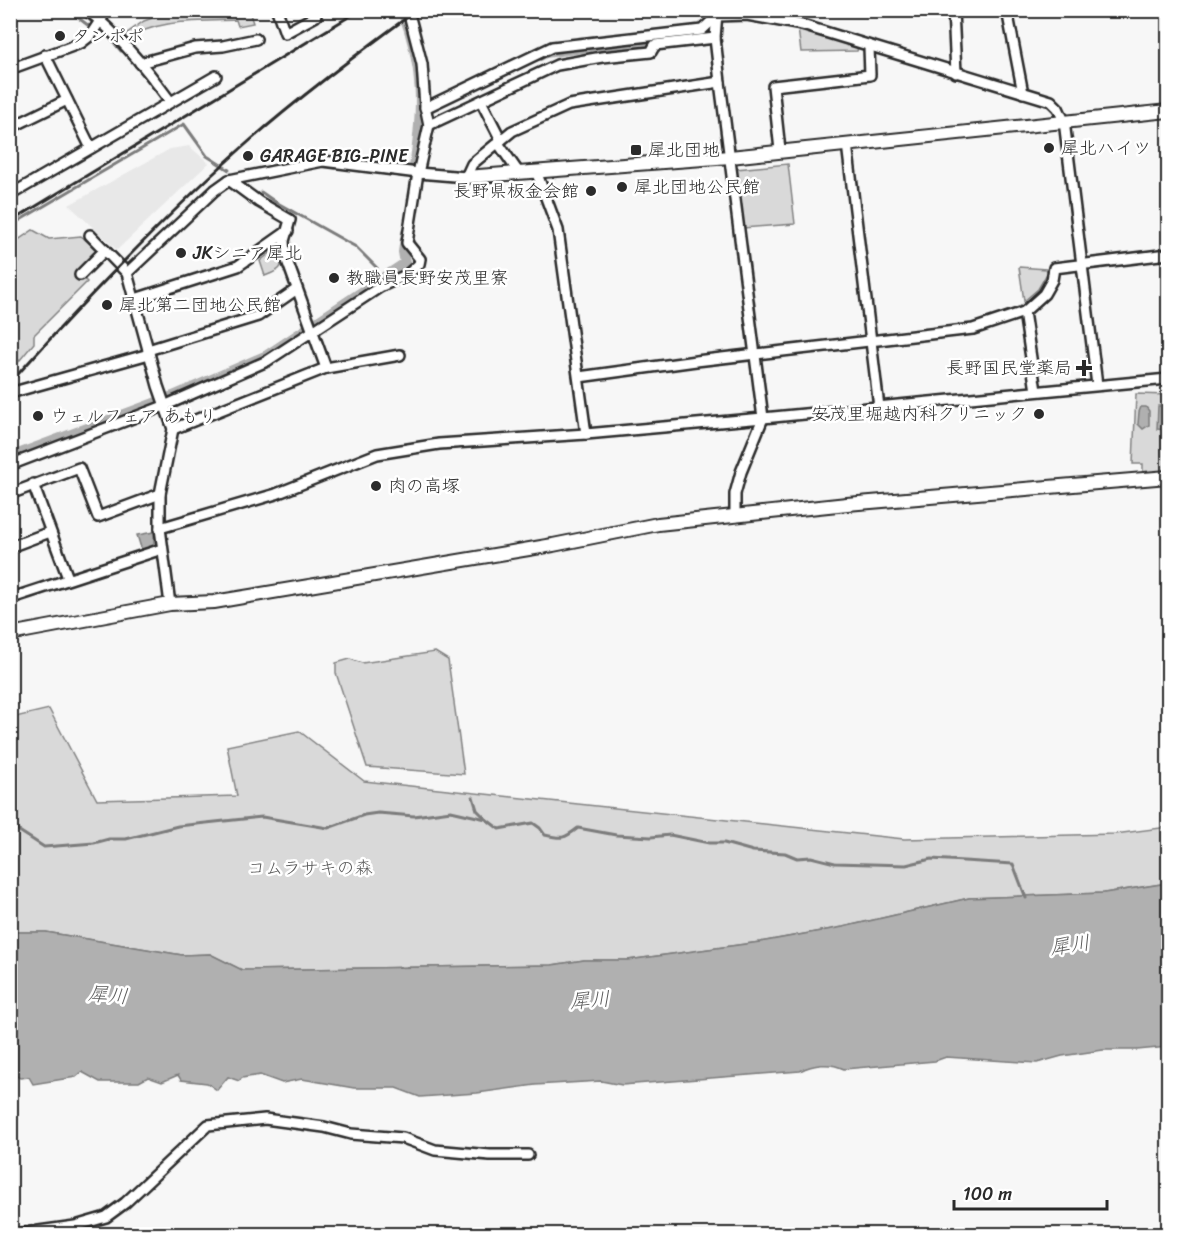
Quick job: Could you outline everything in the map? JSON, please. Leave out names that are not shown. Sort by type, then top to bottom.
[{"type":"street","points":[[87,10],[98,25],[140,63],[170,100]]},
{"type":"street","points":[[10,69],[81,43],[98,25],[107,10]]},
{"type":"street","points":[[277,10],[285,33],[316,16]]},
{"type":"street","points":[[10,465],[164,406],[267,361],[380,287],[408,274],[419,264],[420,259],[407,243],[418,173],[429,125],[425,108],[422,64],[408,10]]},
{"type":"street","points":[[953,10],[957,73]]},
{"type":"street","points":[[1007,10],[1023,93]]},
{"type":"street","points":[[425,108],[552,48],[702,30],[717,13]]},
{"type":"street","points":[[717,13],[715,38],[763,418],[741,472],[735,494],[735,516]]},
{"type":"street","points":[[717,13],[747,15],[802,25],[1051,101],[1058,108],[1064,121],[1097,385]]},
{"type":"street","points":[[429,125],[557,65],[651,52],[655,45],[715,38]]},
{"type":"street","points":[[140,63],[195,48],[223,46],[256,39]]},
{"type":"street","points":[[780,150],[773,87],[870,75],[869,47]]},
{"type":"street","points":[[45,55],[91,148]]},
{"type":"street","points":[[10,195],[170,100],[216,76]]},
{"type":"street","points":[[466,177],[472,164],[512,131],[569,105],[720,82]]},
{"type":"street","points":[[10,128],[67,100]]},
{"type":"street","points":[[481,101],[500,142],[519,173]]},
{"type":"street","points":[[127,273],[215,190],[229,180],[323,161],[466,177],[730,157],[1168,111]]},
{"type":"street","points":[[848,144],[879,407]]},
{"type":"street","points":[[536,171],[558,230],[586,434]]},
{"type":"street","points":[[229,180],[259,202],[290,220],[284,241],[285,255],[326,368]]},
{"type":"street","points":[[135,299],[238,266],[288,231]]},
{"type":"street","points":[[90,235],[127,273],[158,386],[173,429],[160,495],[160,528],[170,604]]},
{"type":"street","points":[[80,275],[105,250]]},
{"type":"street","points":[[579,377],[973,329],[1024,312],[1044,294],[1052,280],[1054,268],[1168,254]]},
{"type":"street","points":[[10,393],[149,352],[258,316],[297,289]]},
{"type":"street","points":[[1024,312],[1036,391]]},
{"type":"street","points":[[173,429],[326,368],[400,355]]},
{"type":"street","points":[[160,528],[276,495],[377,454],[439,444],[586,434],[1168,379]]},
{"type":"street","points":[[10,494],[80,468],[98,517],[160,495]]},
{"type":"street","points":[[10,634],[170,604],[214,602],[553,545],[658,524],[847,504],[1168,477]]},
{"type":"street","points":[[33,484],[68,578]]},
{"type":"street","points":[[10,547],[50,532]]},
{"type":"street","points":[[10,592],[18,596],[162,549]]},
{"type":"street","points":[[17,1234],[75,1226],[106,1217],[126,1203],[208,1125],[265,1119],[324,1127],[351,1134],[403,1138],[435,1150],[490,1155],[528,1155]]},
{"type":"shaded area","points":[[189,146],[209,163],[117,250],[69,205],[170,149]]},
{"type":"green space","points":[[172,11],[249,11],[253,23],[238,26],[236,20],[193,21],[151,28],[126,40],[123,36],[144,21]]},
{"type":"green space","points":[[798,28],[858,47],[857,51],[801,52]]},
{"type":"green space","points":[[788,164],[795,224],[743,228],[736,169]]},
{"type":"green space","points":[[33,230],[49,239],[81,236],[97,250],[77,272],[87,282],[34,335],[34,343],[11,371],[11,245]]},
{"type":"green space","points":[[278,247],[282,251],[280,268],[265,276],[260,261]]},
{"type":"green space","points":[[1019,267],[1046,269],[1048,272],[1038,289],[1024,301]]},
{"type":"green space","points":[[1136,394],[1168,395],[1168,471],[1143,473],[1143,464],[1133,464]]},
{"type":"green space","points":[[435,652],[448,660],[464,774],[367,767],[336,673],[336,663],[350,659],[362,663]]},
{"type":"green space","name":"コムラサキの森","points":[[49,709],[97,800],[237,796],[227,746],[299,731],[364,781],[904,839],[1115,834],[1168,827],[1168,883],[1104,893],[969,898],[843,927],[760,942],[628,960],[584,960],[552,965],[242,970],[210,954],[182,955],[46,932],[11,932],[10,781],[15,779],[11,771],[11,718]]},
{"type":"water","points":[[1158,406],[1168,406],[1168,430],[1157,429]]},
{"type":"water","points":[[1141,407],[1146,407],[1149,411],[1149,425],[1143,429],[1138,424]]},
{"type":"water","points":[[154,532],[154,548],[142,551],[137,535]]},
{"type":"water","name":"犀川","points":[[1168,883],[1168,1047],[1103,1050],[1062,1056],[1037,1063],[946,1057],[935,1061],[844,1069],[833,1065],[822,1065],[800,1071],[622,1085],[601,1081],[535,1085],[477,1093],[420,1097],[396,1088],[354,1088],[302,1079],[282,1083],[260,1075],[242,1078],[239,1081],[228,1077],[217,1090],[207,1083],[181,1080],[178,1075],[162,1082],[148,1077],[139,1082],[100,1082],[82,1072],[76,1077],[33,1084],[29,1077],[20,1078],[11,1073],[11,932],[46,932],[182,955],[210,954],[242,970],[552,965],[584,960],[628,960],[760,942],[843,927],[969,898],[1104,893]]},
{"type":"waterway","points":[[68,10],[89,26]]},
{"type":"waterway","points":[[77,10],[105,32],[121,51]]},
{"type":"waterway","points":[[111,14],[114,10]]},
{"type":"waterway","points":[[402,10],[414,50],[420,88],[419,126],[414,167]]},
{"type":"waterway","points":[[763,10],[784,12],[786,10]]},
{"type":"waterway","points":[[540,56],[545,53],[667,39]]},
{"type":"waterway","points":[[10,226],[184,124],[207,156],[229,170]]},
{"type":"waterway","points":[[261,192],[356,247],[377,268]]},
{"type":"waterway","points":[[10,457],[173,396],[267,355],[405,263],[403,252],[406,232]]},
{"type":"waterway","points":[[473,797],[477,810],[486,819]]},
{"type":"waterway","points":[[10,825],[44,847],[126,839],[178,826],[262,817],[328,828],[364,815],[378,813],[414,816],[451,811],[486,819],[499,829],[533,823],[545,835],[555,837],[566,836],[578,828],[616,835],[651,837],[670,835],[709,843],[724,843],[753,851],[785,853],[797,858],[811,857],[835,863],[906,865],[931,859],[1013,864],[1026,898]]},
{"type":"railway","points":[[10,222],[360,10]]},
{"type":"railway","points":[[10,383],[120,264],[237,152],[348,61],[417,10]]},
{"type":"place","name":"タンポポ","points":[[60,36]]},
{"type":"place","name":"犀北ハイツ","points":[[1049,148]]},
{"type":"place","name":"犀北団地","points":[[636,150]]},
{"type":"place","name":"GARAGE BIG-PINE","points":[[248,156]]},
{"type":"place","name":"犀北団地公民館","points":[[622,187]]},
{"type":"place","name":"長野県板金会館","points":[[591,191]]},
{"type":"place","name":"JKシニア犀北","points":[[181,253]]},
{"type":"place","name":"教職員長野安茂里寮","points":[[334,278]]},
{"type":"place","name":"犀北第二団地公民館","points":[[107,305]]},
{"type":"place","name":"長野国民堂薬局","points":[[1084,368]]},
{"type":"place","name":"安茂里堀越内科クリニック","points":[[1039,414]]},
{"type":"place","name":"ウェルフェア あもり","points":[[38,416]]},
{"type":"place","name":"肉の高塚","points":[[376,486]]}]
